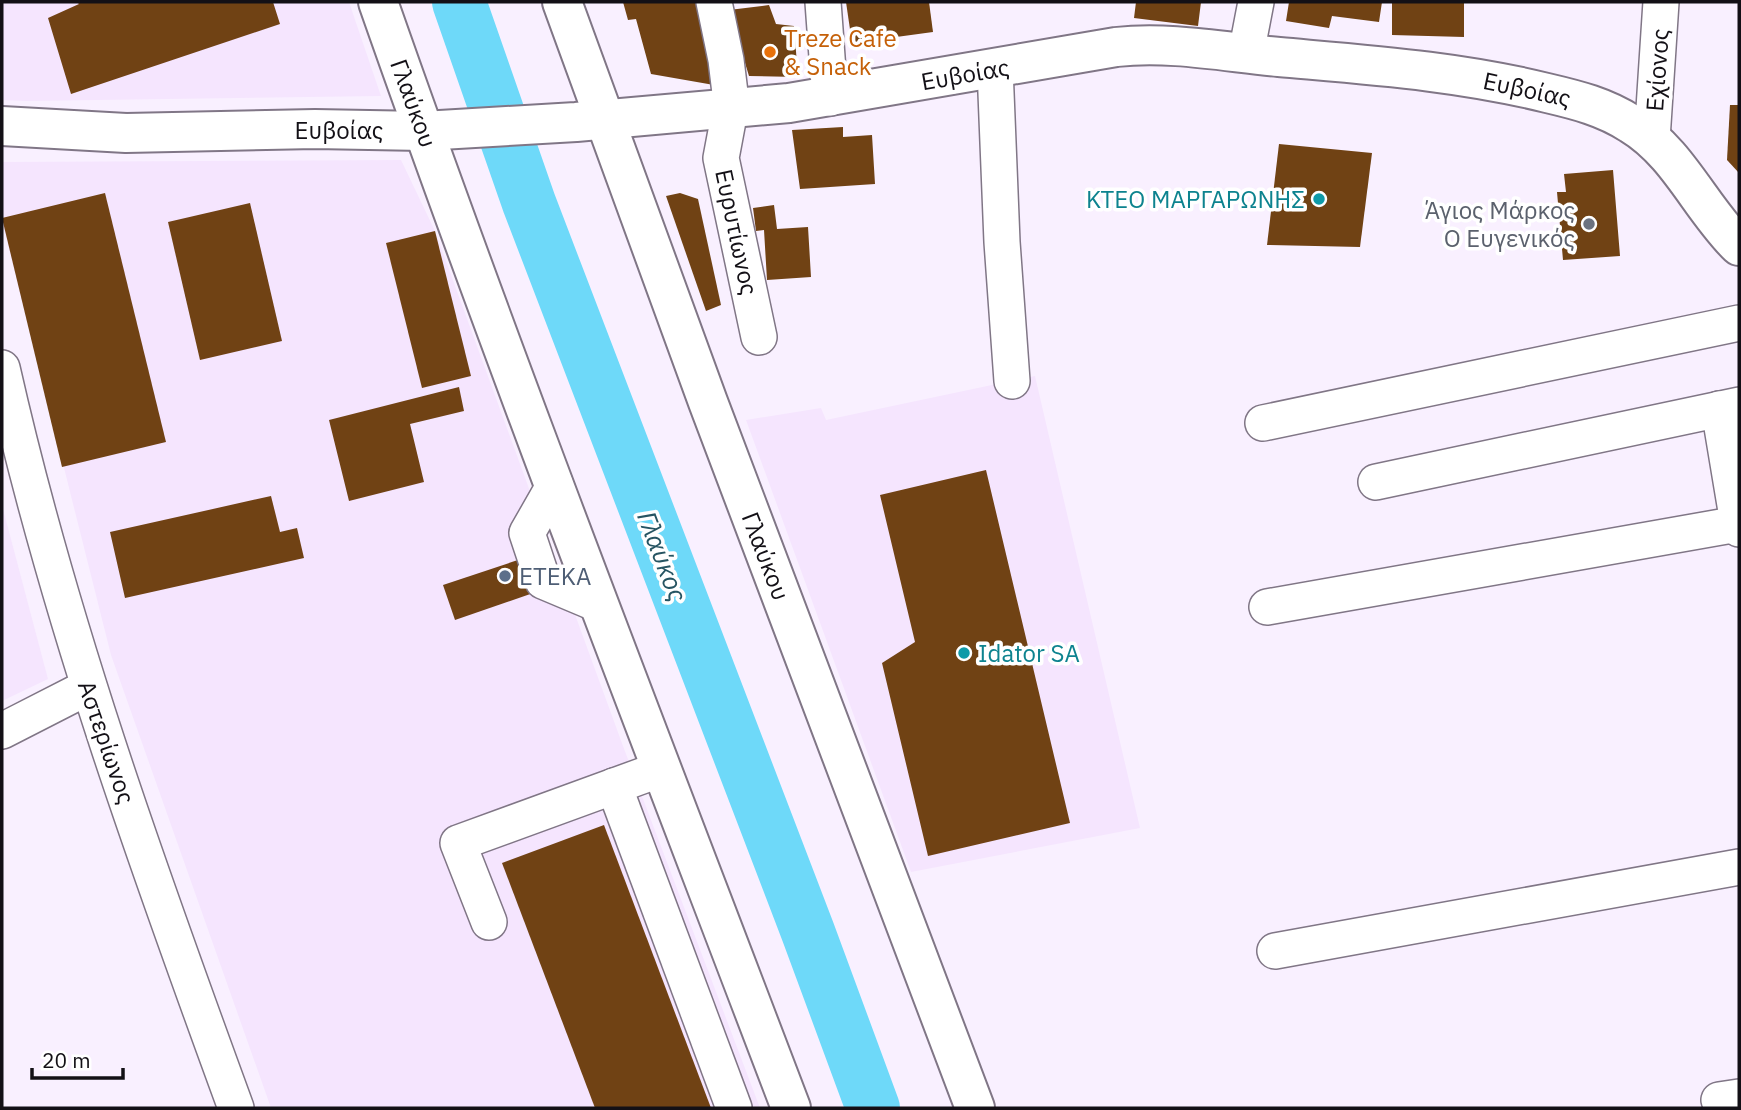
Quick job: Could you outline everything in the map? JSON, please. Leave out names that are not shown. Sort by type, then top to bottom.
[{"type":"main road","name":"Γλαύκου","points":[[378,2],[436,130],[555,484],[791,1108]]},
{"type":"main road","name":"Γλαύκου","points":[[562,2],[590,121],[718,429],[975,1108]]},
{"type":"main road","name":"Ευβοίας","points":[[2,126],[126,133],[315,129],[436,130],[590,121],[730,110],[830,97],[1136,45],[1163,46],[1479,78],[1521,86],[1598,107],[1632,124],[1652,139],[1675,164],[1722,229],[1739,246]]},
{"type":"street","name":"Ευρυτίωνος","points":[[714,2],[726,60],[730,110],[721,158],[759,337]]},
{"type":"street","points":[[823,2],[830,97]]},
{"type":"street","points":[[1246,54],[1256,2]]},
{"type":"street","name":"Εχίονος","points":[[1652,139],[1661,2]]},
{"type":"street","points":[[995,68],[1002,242],[1012,381]]},
{"type":"street","points":[[1263,423],[1739,323]]},
{"type":"street","name":"Αστερίωνος","points":[[2,368],[21,453],[88,687],[236,1108]]},
{"type":"street","points":[[1267,607],[1739,527],[1729,407],[1376,482]]},
{"type":"street","points":[[2,731],[88,687]]},
{"type":"street","points":[[489,922],[458,843],[661,769]]},
{"type":"street","points":[[614,786],[734,1108]]},
{"type":"street","points":[[1275,951],[1739,867]]},
{"type":"shaded area","points":[[2,2],[349,2],[381,96],[2,100]]},
{"type":"shaded area","points":[[401,160],[435,231],[623,746],[760,1108],[271,1108],[111,655],[2,221],[2,162]]},
{"type":"shaded area","points":[[1035,376],[1140,828],[911,872],[746,420],[821,408],[826,420]]},
{"type":"shaded area","points":[[2,505],[48,679],[2,701]]},
{"type":"building","points":[[77,2],[273,2],[280,24],[71,94],[48,18],[79,4]]},
{"type":"building","points":[[623,2],[697,2],[714,85],[651,74],[636,19],[628,20]]},
{"type":"building","points":[[846,2],[929,2],[933,32],[852,43]]},
{"type":"building","points":[[1136,2],[1201,2],[1198,26],[1134,18]]},
{"type":"building","points":[[1289,2],[1382,2],[1379,22],[1332,16],[1329,28],[1286,21]]},
{"type":"building","points":[[1392,2],[1464,2],[1464,37],[1392,35]]},
{"type":"building","points":[[769,5],[776,24],[794,26],[798,77],[749,76],[729,10]]},
{"type":"building","points":[[1730,105],[1739,105],[1739,173],[1727,160]]},
{"type":"building","points":[[843,127],[843,137],[872,135],[875,184],[800,189],[792,130]]},
{"type":"building","name":"ΚΤΕΟ ΜΑΡΓΑΡΩΝΗΣ","points":[[1279,144],[1372,153],[1360,247],[1267,245]]},
{"type":"building","name":"Άγιος Μάρκος Ο Ευγενικός","points":[[1613,170],[1620,256],[1563,260],[1557,192],[1566,192],[1564,174]]},
{"type":"building","points":[[105,193],[166,442],[62,467],[2,218]]},
{"type":"building","points":[[680,193],[698,199],[721,305],[706,311],[666,196]]},
{"type":"building","points":[[250,203],[282,341],[200,360],[168,222]]},
{"type":"building","points":[[774,205],[777,229],[808,227],[811,277],[767,280],[764,230],[756,231],[753,208]]},
{"type":"building","points":[[435,231],[471,376],[422,388],[386,243]]},
{"type":"building","points":[[459,387],[464,411],[410,424],[424,482],[349,501],[329,420]]},
{"type":"building","name":"Idator SA","points":[[986,470],[1070,823],[928,856],[882,663],[915,642],[880,495]]},
{"type":"building","points":[[271,496],[280,532],[297,528],[304,558],[125,598],[110,532]]},
{"type":"building","points":[[527,557],[539,591],[455,620],[443,585]]},
{"type":"building","points":[[604,825],[711,1108],[595,1108],[502,863]]},
{"type":"waterway","name":"Γλαύκος","points":[[459,2],[529,203],[873,1108]]},
{"type":"place","name":"Treze Cafe & Snack","points":[[770,52]]},
{"type":"place","name":"ΚΤΕΟ ΜΑΡΓΑΡΩΝΗΣ","points":[[1319,199]]},
{"type":"place","name":"Άγιος Μάρκος Ο Ευγενικός","points":[[1589,224]]},
{"type":"place","name":"ΕΤΕΚΑ","points":[[505,576]]},
{"type":"place","name":"Idator SA","points":[[964,653]]}]
